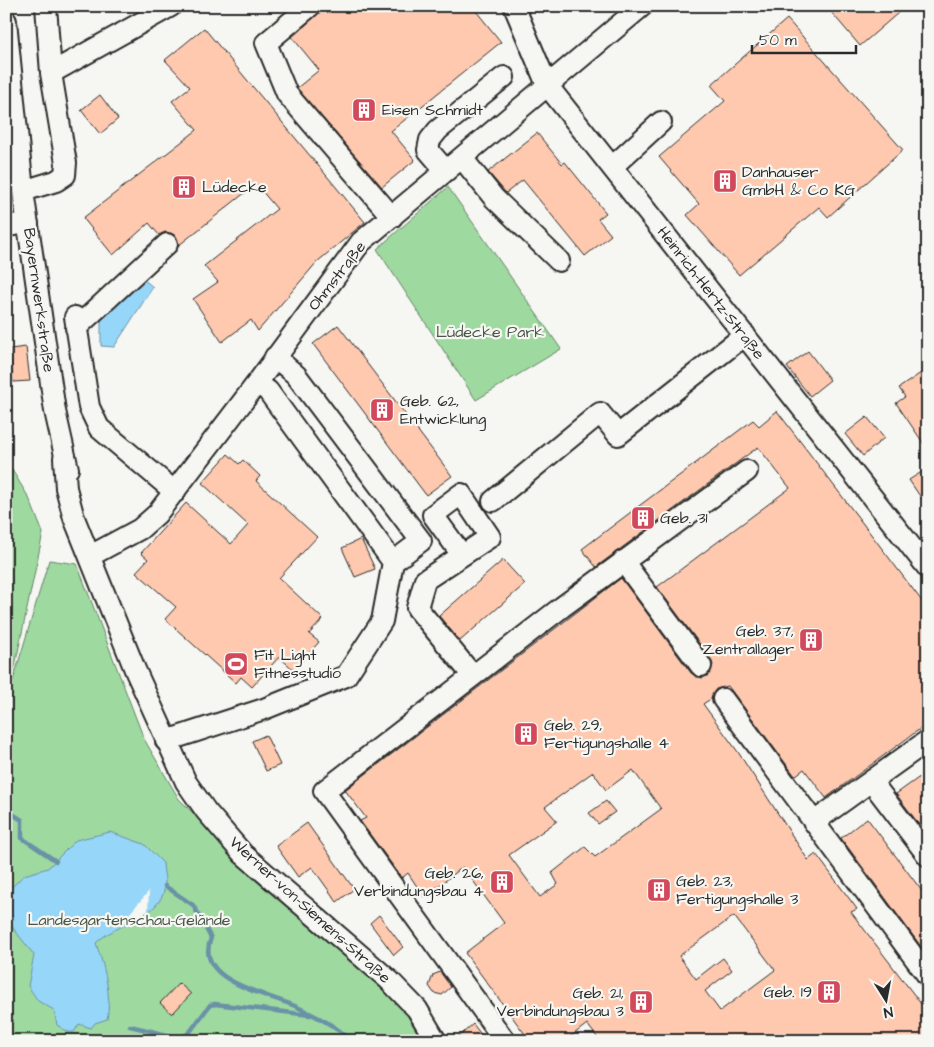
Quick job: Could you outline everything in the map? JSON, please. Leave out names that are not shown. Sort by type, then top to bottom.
[{"type":"street","points":[[23,191],[56,181],[65,174],[66,163],[51,73],[46,6]]},
{"type":"street","points":[[51,73],[171,6]]},
{"type":"street","points":[[310,6],[266,43],[287,94],[392,217]]},
{"type":"street","name":"Heinrich-Hertz-Straße","points":[[514,6],[547,85],[928,568]]},
{"type":"street","name":"Ohmstraße","points":[[90,556],[140,529],[175,492],[361,242],[642,6]]},
{"type":"street","name":"Bayernwerkstraße","points":[[6,21],[23,191],[55,411],[64,458],[66,488],[74,518],[90,556]]},
{"type":"street","points":[[446,171],[428,150],[430,140],[438,130],[504,77]]},
{"type":"street","points":[[612,167],[661,122]]},
{"type":"street","points":[[462,158],[494,198],[520,226],[560,261]]},
{"type":"street","points":[[6,226],[28,223]]},
{"type":"street","points":[[167,244],[76,322],[89,408],[99,428],[175,492]]},
{"type":"street","points":[[493,501],[600,413],[618,435],[745,335]]},
{"type":"street","points":[[166,741],[264,709],[346,676],[382,621],[393,562],[421,542],[296,374],[275,357]]},
{"type":"street","points":[[257,384],[268,391],[393,562]]},
{"type":"street","points":[[505,1041],[324,792],[623,561],[747,471]]},
{"type":"street","points":[[462,555],[425,580],[417,608],[472,676]]},
{"type":"street","name":"Werner-von-Siemens-Straße","points":[[90,556],[136,672],[166,741],[186,782],[206,811],[243,854],[389,980],[417,1009],[436,1041]]},
{"type":"street","points":[[623,561],[701,666]]},
{"type":"street","points":[[722,699],[928,976]]},
{"type":"street","points":[[814,822],[927,741]]},
{"type":"street","points":[[871,782],[928,856]]},
{"type":"green space","name":"Lüdecke Park","points":[[448,187],[561,349],[476,400],[377,249]]},
{"type":"green space","points":[[6,460],[29,498],[43,533],[15,666],[6,690]]},
{"type":"green space","name":"Landesgartenschau-Gelände","points":[[49,560],[77,564],[144,739],[179,799],[239,859],[389,985],[426,1041],[6,1041],[6,704]]},
{"type":"water","points":[[143,279],[153,287],[114,347],[101,346],[101,319]]},
{"type":"water","points":[[110,832],[144,844],[163,863],[165,886],[162,897],[155,906],[136,919],[104,936],[96,943],[108,990],[107,1019],[95,1023],[91,1028],[79,1024],[74,1032],[68,1032],[57,1025],[54,1010],[38,1001],[28,986],[34,955],[6,919],[6,893],[24,875],[48,868],[76,840]]},
{"type":"pier","points":[[149,891],[148,911],[132,921],[129,914]]},
{"type":"building","name":"Eisen Schmidt","points":[[327,6],[472,6],[501,42],[391,131],[415,160],[382,187],[297,88],[319,70],[292,37]]},
{"type":"building","points":[[826,6],[906,6],[860,46]]},
{"type":"building","points":[[787,19],[903,150],[828,217],[819,207],[739,275],[687,215],[699,204],[659,157],[725,101],[711,85]]},
{"type":"building","name":"Lüdecke","points":[[204,28],[365,222],[317,262],[258,331],[251,320],[222,342],[193,299],[218,282],[204,266],[277,209],[256,184],[178,246],[175,236],[165,232],[159,235],[149,223],[113,255],[83,218],[197,130],[172,101],[190,87],[165,60]]},
{"type":"building","points":[[100,95],[118,119],[100,134],[81,110]]},
{"type":"building","points":[[537,133],[562,164],[565,162],[606,213],[598,219],[611,235],[585,256],[523,180],[506,193],[488,172]]},
{"type":"building","name":"Geb. 62, Entwicklung","points":[[338,325],[452,476],[426,495],[313,344]]},
{"type":"building","points":[[26,347],[30,381],[13,382],[10,349]]},
{"type":"building","points":[[808,351],[830,380],[810,396],[787,367]]},
{"type":"building","points":[[928,368],[928,450],[896,403],[905,397],[899,388]]},
{"type":"building","points":[[777,411],[928,609],[928,723],[826,798],[804,769],[795,776],[728,686],[716,689],[712,698],[703,704],[738,752],[808,860],[816,854],[857,909],[851,912],[928,1013],[928,1041],[600,1041],[587,1024],[565,1041],[530,1041],[465,953],[504,923],[463,867],[424,897],[408,873],[402,878],[360,821],[366,818],[345,790],[621,578],[691,673],[702,678],[708,675],[713,665],[711,659],[657,587],[790,488],[758,447],[596,567],[582,549],[753,420],[759,426]],"holes":[[[633,770],[661,809],[595,857],[585,847],[552,873],[558,884],[540,897],[509,855],[557,821],[545,807],[593,772],[606,790]],[[734,916],[775,970],[720,1011],[705,991],[732,970],[723,958],[696,979],[679,956]]]},
{"type":"building","points":[[867,417],[884,438],[863,456],[845,434]]},
{"type":"building","points":[[228,454],[239,464],[243,460],[260,476],[256,481],[317,537],[279,578],[323,619],[309,634],[319,642],[294,670],[279,657],[252,687],[241,677],[236,683],[165,619],[176,607],[136,572],[148,559],[141,553],[186,503],[231,544],[248,525],[202,483]]},
{"type":"building","points":[[928,468],[928,508],[909,480]]},
{"type":"building","points":[[361,539],[375,569],[355,577],[342,548]]},
{"type":"building","points":[[503,560],[525,584],[460,641],[439,616]]},
{"type":"building","points":[[266,735],[280,765],[266,771],[252,741]]},
{"type":"building","points":[[928,771],[928,836],[896,794]]},
{"type":"building","points":[[606,801],[615,812],[598,824],[589,813]]},
{"type":"building","points":[[867,818],[928,899],[928,956],[841,838]]},
{"type":"building","points":[[307,823],[354,889],[337,902],[312,867],[298,877],[276,846]]},
{"type":"building","points":[[379,915],[403,947],[394,955],[370,923]]},
{"type":"building","points":[[440,972],[451,987],[442,995],[434,993],[429,986],[433,975]]},
{"type":"building","points":[[179,983],[191,994],[172,1014],[160,1003]]},
{"type":"building","points":[[473,1024],[486,1041],[454,1041]]},
{"type":"waterway","points":[[6,810],[22,820],[22,838],[56,861]]},
{"type":"waterway","points":[[165,886],[193,905],[211,938],[208,953],[213,965],[223,975],[236,984],[252,991],[310,1013],[332,1026],[351,1041]]},
{"type":"waterway","points":[[130,1026],[180,1038],[189,1033],[210,1005],[215,1004],[310,1015]]},
{"type":"place","name":"Eisen Schmidt","points":[[364,110]]},
{"type":"place","name":"Danhauser GmbH & Co KG","points":[[725,181]]},
{"type":"place","name":"Lüdecke","points":[[184,187]]},
{"type":"place","name":"Geb. 62, Entwicklung","points":[[382,410]]},
{"type":"place","name":"Geb. 31","points":[[643,518]]},
{"type":"place","name":"Geb. 37, Zentrallager","points":[[811,640]]},
{"type":"place","name":"Fit Light Fitnesstudio","points":[[236,664]]},
{"type":"place","name":"Geb. 29, Fertigungshalle 4","points":[[526,734]]},
{"type":"place","name":"Geb. 26, Verbindungsbau 4","points":[[502,882]]},
{"type":"place","name":"Geb. 23, Fertigungshalle 3","points":[[659,890]]},
{"type":"place","name":"Geb. 19","points":[[829,992]]},
{"type":"place","name":"Geb. 21, Verbindungsbau 3","points":[[641,1002]]}]
